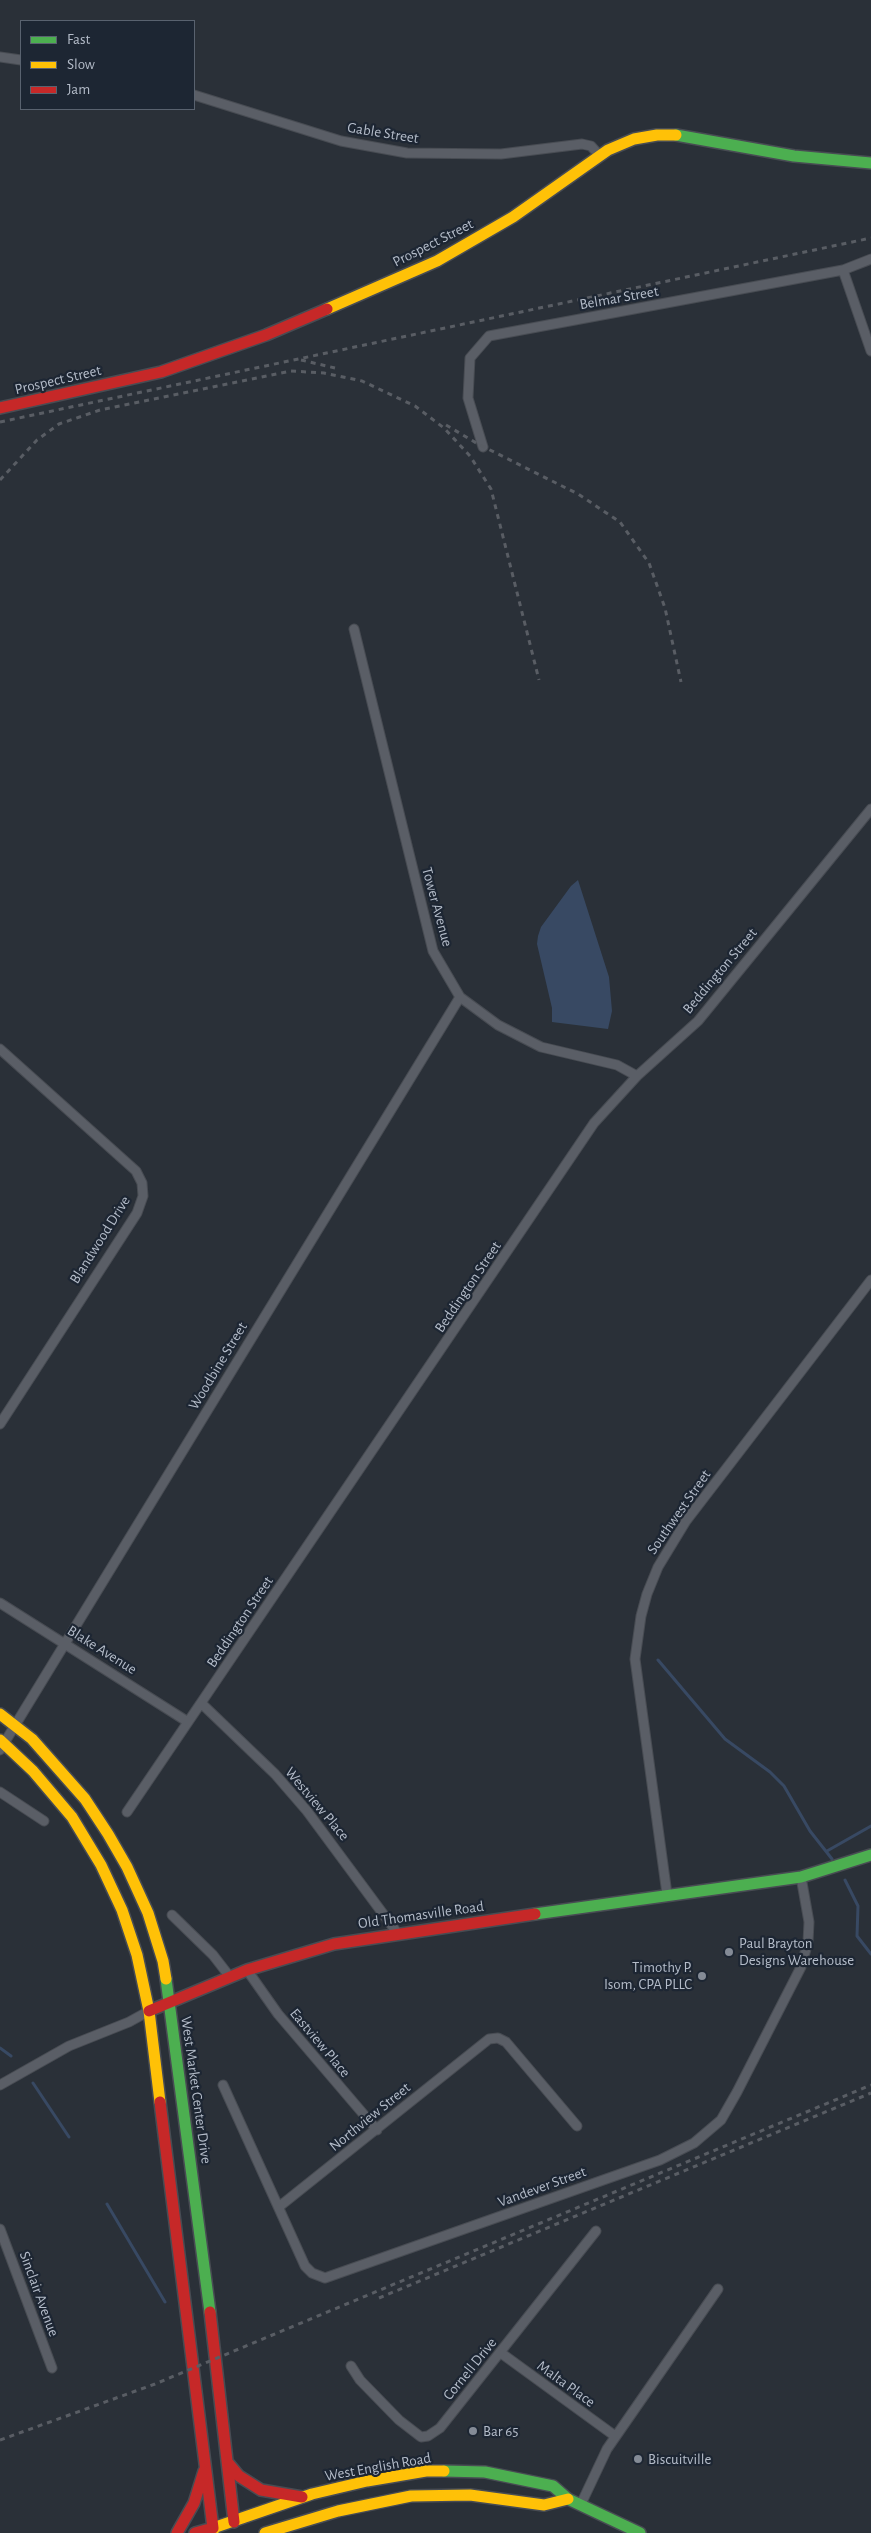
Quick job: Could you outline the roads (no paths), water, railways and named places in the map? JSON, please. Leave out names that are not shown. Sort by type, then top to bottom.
[{"type":"main road","name":"Prospect Street","points":[[0,408],[161,372],[263,336],[437,261],[521,212],[600,156],[634,139],[667,134],[701,138],[800,157],[871,163]]},
{"type":"main road","name":"West Market Center Drive","points":[[0,1714],[32,1739],[85,1799],[127,1867],[150,1921],[163,1961],[190,2151],[229,2464],[234,2528]]},
{"type":"main road","points":[[1,1744],[33,1771],[72,1817],[101,1865],[122,1910],[137,1955],[149,2011],[213,2531]]},
{"type":"main road","name":"Old Thomasville Road","points":[[149,2011],[247,1970],[334,1944],[667,1894],[801,1878],[871,1855]]},
{"type":"main road","points":[[229,2464],[239,2476],[261,2490],[305,2497]]},
{"type":"main road","points":[[176,2533],[194,2503],[205,2466]]},
{"type":"main road","name":"West English Road","points":[[195,2533],[234,2528],[305,2497],[367,2481],[426,2471],[458,2471],[485,2472],[527,2479],[553,2486],[568,2499],[640,2533]]},
{"type":"main road","points":[[265,2533],[282,2530],[338,2510],[411,2496],[470,2495],[544,2505],[568,2499]]},
{"type":"street","points":[[0,57],[20,60]]},
{"type":"street","name":"Gable Street","points":[[195,95],[341,141],[407,153],[501,154],[584,144],[593,148],[600,156]]},
{"type":"street","name":"Belmar Street","points":[[483,447],[468,398],[470,358],[489,336],[843,270],[871,259]]},
{"type":"street","points":[[843,270],[871,352]]},
{"type":"street","name":"Tower Avenue","points":[[354,629],[433,951],[460,997],[498,1025],[541,1047],[617,1065],[637,1076]]},
{"type":"street","name":"Beddington Street","points":[[127,1812],[594,1123],[637,1076],[698,1021],[871,810]]},
{"type":"street","name":"Woodbine Street","points":[[1,1744],[15,1725],[460,997]]},
{"type":"street","name":"Blandwood Drive","points":[[0,1049],[136,1171],[142,1183],[143,1196],[137,1213],[0,1424]]},
{"type":"street","name":"Southwest Street","points":[[667,1894],[635,1659],[647,1594],[658,1567],[686,1521],[871,1280]]},
{"type":"street","name":"Blake Avenue","points":[[0,1603],[188,1722]]},
{"type":"street","name":"Westview Place","points":[[201,1703],[275,1774],[307,1811],[398,1934]]},
{"type":"street","points":[[0,1792],[44,1821]]},
{"type":"street","name":"Vandever Street","points":[[223,2085],[280,2206],[305,2266],[312,2273],[325,2278],[660,2160],[694,2143],[721,2120],[730,2107],[801,1967],[808,1942],[809,1922],[801,1878]]},
{"type":"street","points":[[172,1915],[213,1955],[230,1977]]},
{"type":"street","name":"Eastview Place","points":[[247,1970],[278,2014],[377,2130]]},
{"type":"street","name":"Old Thomasville Road","points":[[0,2085],[69,2046],[129,2022],[149,2011]]},
{"type":"street","name":"Northview Street","points":[[280,2206],[489,2039],[498,2038],[506,2042],[577,2126]]},
{"type":"street","name":"Sinclair Avenue","points":[[0,2229],[52,2368]]},
{"type":"street","name":"Cornell Drive","points":[[351,2366],[360,2380],[399,2420],[421,2437],[440,2428],[596,2231]]},
{"type":"street","points":[[581,2504],[615,2436],[718,2289]]},
{"type":"street","name":"Malta Place","points":[[501,2353],[615,2436]]},
{"type":"water","points":[[578,880],[609,977],[612,1011],[608,1029],[552,1022],[552,1008],[537,944],[538,936],[541,927],[571,886]]},
{"type":"waterway","points":[[658,1660],[725,1739],[770,1772],[784,1786],[810,1831],[832,1859]]},
{"type":"waterway","points":[[827,1851],[871,1826]]},
{"type":"waterway","points":[[845,1880],[858,1906],[857,1936],[871,1954]]},
{"type":"waterway","points":[[0,2048],[11,2056]]},
{"type":"waterway","points":[[33,2083],[69,2137]]},
{"type":"waterway","points":[[107,2204],[165,2302]]},
{"type":"railway","points":[[0,422],[871,238]]},
{"type":"railway","points":[[301,360],[335,368]]},
{"type":"railway","points":[[0,480],[37,440],[59,424],[100,410],[291,371],[324,373],[362,381],[415,406],[444,428],[470,456],[491,489],[539,680]]},
{"type":"railway","points":[[446,425],[478,444],[578,494],[620,522],[649,563],[665,608],[681,682]]},
{"type":"railway","points":[[0,2440],[155,2384],[871,2085]]},
{"type":"railway","points":[[379,2298],[871,2093]]},
{"type":"place","name":"Paul Brayton Designs Warehouse","points":[[729,1952]]},
{"type":"place","name":"Timothy P. Isom, CPA PLLC","points":[[702,1976]]},
{"type":"place","name":"Bar 65","points":[[473,2431]]},
{"type":"place","name":"Biscuitville","points":[[638,2459]]}]
